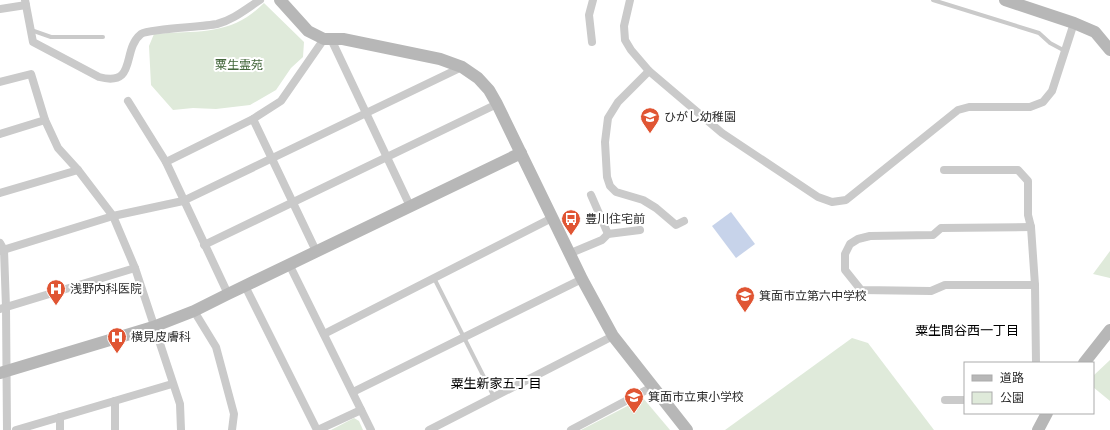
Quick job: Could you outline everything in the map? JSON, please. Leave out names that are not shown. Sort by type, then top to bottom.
[{"type":"street","points":[[0,9],[25,2],[33,42],[99,77],[109,80],[118,79],[124,73],[135,44],[142,34],[153,31],[200,27],[219,23],[236,16],[260,0]]},
{"type":"street","points":[[280,0],[308,31],[327,39],[343,39],[440,59],[462,66],[478,78],[489,90],[497,104],[552,218],[571,253],[582,279],[613,336],[687,430]]},
{"type":"street","points":[[592,42],[589,15],[593,0]]},
{"type":"street","points":[[630,0],[624,26],[625,40],[631,50],[649,71],[722,133],[818,197],[832,202],[846,200],[958,110],[969,107],[1030,107],[1043,102],[1052,91],[1074,23]]},
{"type":"street","points":[[1005,0],[1074,23],[1095,32],[1110,50]]},
{"type":"street","points":[[327,39],[366,112],[410,206]]},
{"type":"street","points":[[166,162],[253,119],[281,101],[327,39]]},
{"type":"street","points":[[7,430],[3,372],[1,248],[113,216],[183,201],[462,66]]},
{"type":"street","points":[[649,71],[618,102],[608,118],[605,142],[607,177],[610,186],[616,192],[643,200],[656,208],[676,225],[684,221]]},
{"type":"street","points":[[0,82],[31,74],[45,120],[58,148],[78,170],[113,216],[135,268],[153,327],[180,404],[181,430]]},
{"type":"street","points":[[128,100],[166,162],[228,294]]},
{"type":"street","points":[[204,245],[497,104]]},
{"type":"street","points":[[253,119],[316,251]]},
{"type":"street","points":[[0,134],[45,120]]},
{"type":"street","points":[[3,372],[153,327],[194,311],[521,153]]},
{"type":"street","points":[[0,193],[78,170]]},
{"type":"street","points":[[944,170],[1018,170],[1028,181],[1028,215],[1035,286],[1036,362]]},
{"type":"street","points":[[591,195],[608,234]]},
{"type":"street","points":[[324,334],[552,218]]},
{"type":"street","points":[[1030,227],[941,228],[933,235],[870,236],[858,239],[850,244],[845,254],[845,270],[861,290],[931,291],[945,285],[1035,286]]},
{"type":"street","points":[[571,253],[602,240],[608,234],[640,230]]},
{"type":"street","points":[[289,264],[371,430]]},
{"type":"street","points":[[3,308],[135,268]]},
{"type":"street","points":[[353,392],[582,279]]},
{"type":"street","points":[[245,286],[317,430],[361,410]]},
{"type":"street","points":[[194,311],[216,346],[234,414],[232,430]]},
{"type":"street","points":[[1085,362],[1110,330]]},
{"type":"street","points":[[429,430],[613,336]]},
{"type":"street","points":[[16,430],[172,384]]},
{"type":"street","points":[[571,430],[652,387]]},
{"type":"street","points":[[945,400],[964,400]]},
{"type":"street","points":[[115,401],[115,430]]},
{"type":"street","points":[[1038,430],[1046,414]]},
{"type":"street","points":[[60,417],[60,430]]},
{"type":"lane","points":[[933,0],[1039,33],[1050,43],[1065,51]]},
{"type":"lane","points":[[31,30],[51,36],[103,37]]},
{"type":"lane","points":[[434,278],[494,397]]},
{"type":"green space","name":"粟生霊苑","points":[[264,3],[304,42],[303,57],[291,68],[276,90],[250,105],[216,109],[193,108],[173,110],[151,85],[149,46],[154,34],[202,31],[225,27],[237,23],[247,17]]},
{"type":"green space","points":[[1110,251],[1110,278],[1093,274]]},
{"type":"green space","points":[[852,338],[868,343],[934,430],[725,430]]},
{"type":"green space","points":[[1110,360],[1110,401],[1094,388],[1094,375]]},
{"type":"green space","name":"箕面市立東小学校","points":[[643,398],[670,430],[581,430]]},
{"type":"green space","points":[[354,418],[359,421],[363,430],[331,430]]},
{"type":"water","points":[[731,212],[755,244],[736,258],[712,226]]},
{"type":"place","name":"ひがし幼稚園","points":[[650,134]]},
{"type":"place","name":"豊川住宅前","points":[[571,236]]},
{"type":"place","name":"浅野内科医院","points":[[56,306]]},
{"type":"place","name":"箕面市立第六中学校","points":[[745,313]]},
{"type":"place","name":"横見皮膚科","points":[[117,354]]},
{"type":"place","name":"箕面市立東小学校","points":[[634,414]]},
{"type":"district","name":"粟生間谷西一丁目","points":[[967,330]]},
{"type":"district","name":"粟生新家五丁目","points":[[496,383]]}]
